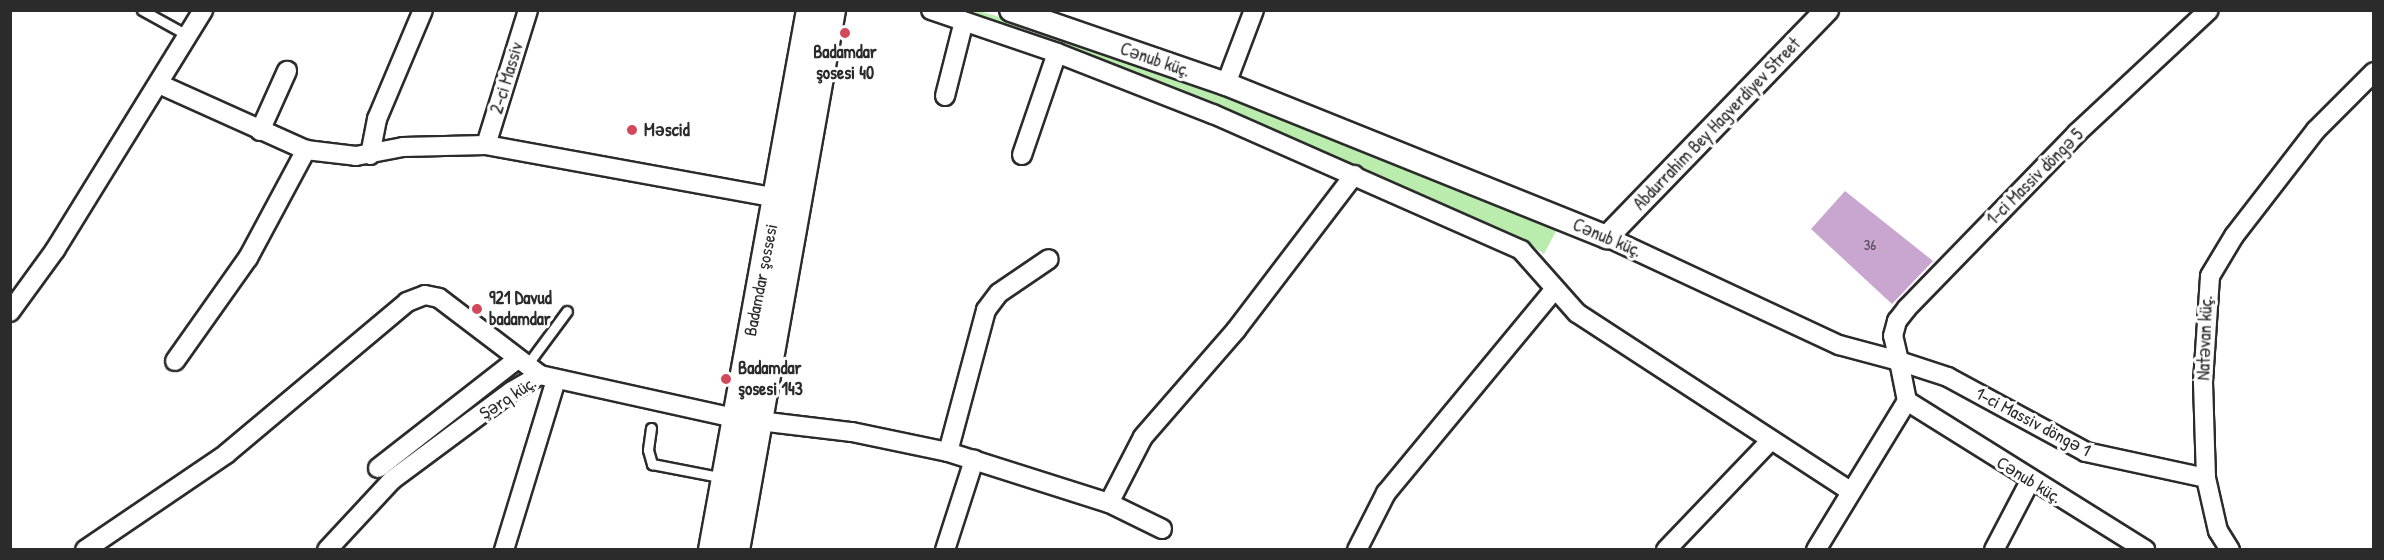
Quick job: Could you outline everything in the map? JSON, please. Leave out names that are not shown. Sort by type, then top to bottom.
[{"type":"main road","name":"Badamdar şossesi","points":[[736,549],[746,421],[777,198],[810,10]]},
{"type":"main road","name":"Badamdar şossesi","points":[[712,549],[724,478],[746,421],[832,10]]},
{"type":"street","points":[[10,312],[55,250],[189,36],[202,10]]},
{"type":"street","points":[[370,155],[377,118],[423,10]]},
{"type":"street","name":"2-ci Massiv","points":[[486,145],[528,10]]},
{"type":"street","name":"Cənub küç.","points":[[931,10],[1057,52],[1354,175],[1521,250],[1554,290],[1577,313],[1850,492]]},
{"type":"street","name":"Cənub küç.","points":[[1011,10],[1043,15],[1226,84],[1607,237],[1839,345],[1899,361]]},
{"type":"street","points":[[1226,84],[1254,10]]},
{"type":"street","name":"Abdurrahim Bey Hagverdiyev Street","points":[[1607,237],[1827,10]]},
{"type":"street","name":"1-ci Massiv döngə 5","points":[[1899,361],[1893,336],[1896,321],[1907,308],[2077,133],[2209,10]]},
{"type":"street","points":[[945,96],[963,21]]},
{"type":"street","points":[[1022,155],[1057,52]]},
{"type":"street","points":[[260,131],[287,71]]},
{"type":"street","name":"Natəvan küç.","points":[[2230,549],[2218,531],[2206,478],[2203,371],[2210,276],[2234,236],[2316,130],[2373,72]]},
{"type":"street","points":[[159,84],[306,150],[370,155],[403,147],[486,145],[777,198]]},
{"type":"street","points":[[175,361],[248,258],[306,150]]},
{"type":"street","points":[[1109,502],[1143,437],[1236,330],[1354,175]]},
{"type":"street","points":[[948,452],[986,310],[999,292],[1048,259]]},
{"type":"street","points":[[1358,549],[1386,493],[1554,290]]},
{"type":"street","points":[[84,549],[226,454],[407,302],[425,295],[439,298],[535,370]]},
{"type":"street","points":[[1816,549],[1906,401],[1899,361]]},
{"type":"street","name":"1-ci Massiv döngə 1","points":[[1899,361],[1948,377],[2086,452],[2206,478]]},
{"type":"street","points":[[378,468],[535,370]]},
{"type":"street","points":[[504,549],[535,370]]},
{"type":"street","name":"Şərq küç.","points":[[327,549],[392,480],[512,391],[535,370],[746,421],[852,432],[948,452],[1109,502],[1162,529]]},
{"type":"street","name":"Cənub küç.","points":[[1906,401],[2030,481],[2145,549]]},
{"type":"street","points":[[1666,549],[1771,440]]},
{"type":"street","points":[[945,549],[974,460]]},
{"type":"street","points":[[1994,549],[2030,481]]},
{"type":"lane","points":[[142,10],[189,36]]},
{"type":"lane","points":[[535,370],[567,311]]},
{"type":"lane","points":[[651,428],[648,450],[652,464],[724,478]]},
{"type":"green space","points":[[954,11],[979,11],[1010,20],[1292,120],[1556,231],[1544,254],[1518,236],[1215,106]]},
{"type":"building","points":[[1845,191],[1933,261],[1892,304],[1811,229]]},
{"type":"place","name":"Badamdar şosesi 40","points":[[845,33]]},
{"type":"place","name":"Məscid","points":[[632,130]]},
{"type":"place","name":"921 Davud badamdar","points":[[477,309]]},
{"type":"place","name":"Badamdar şosesi 143","points":[[726,379]]}]
